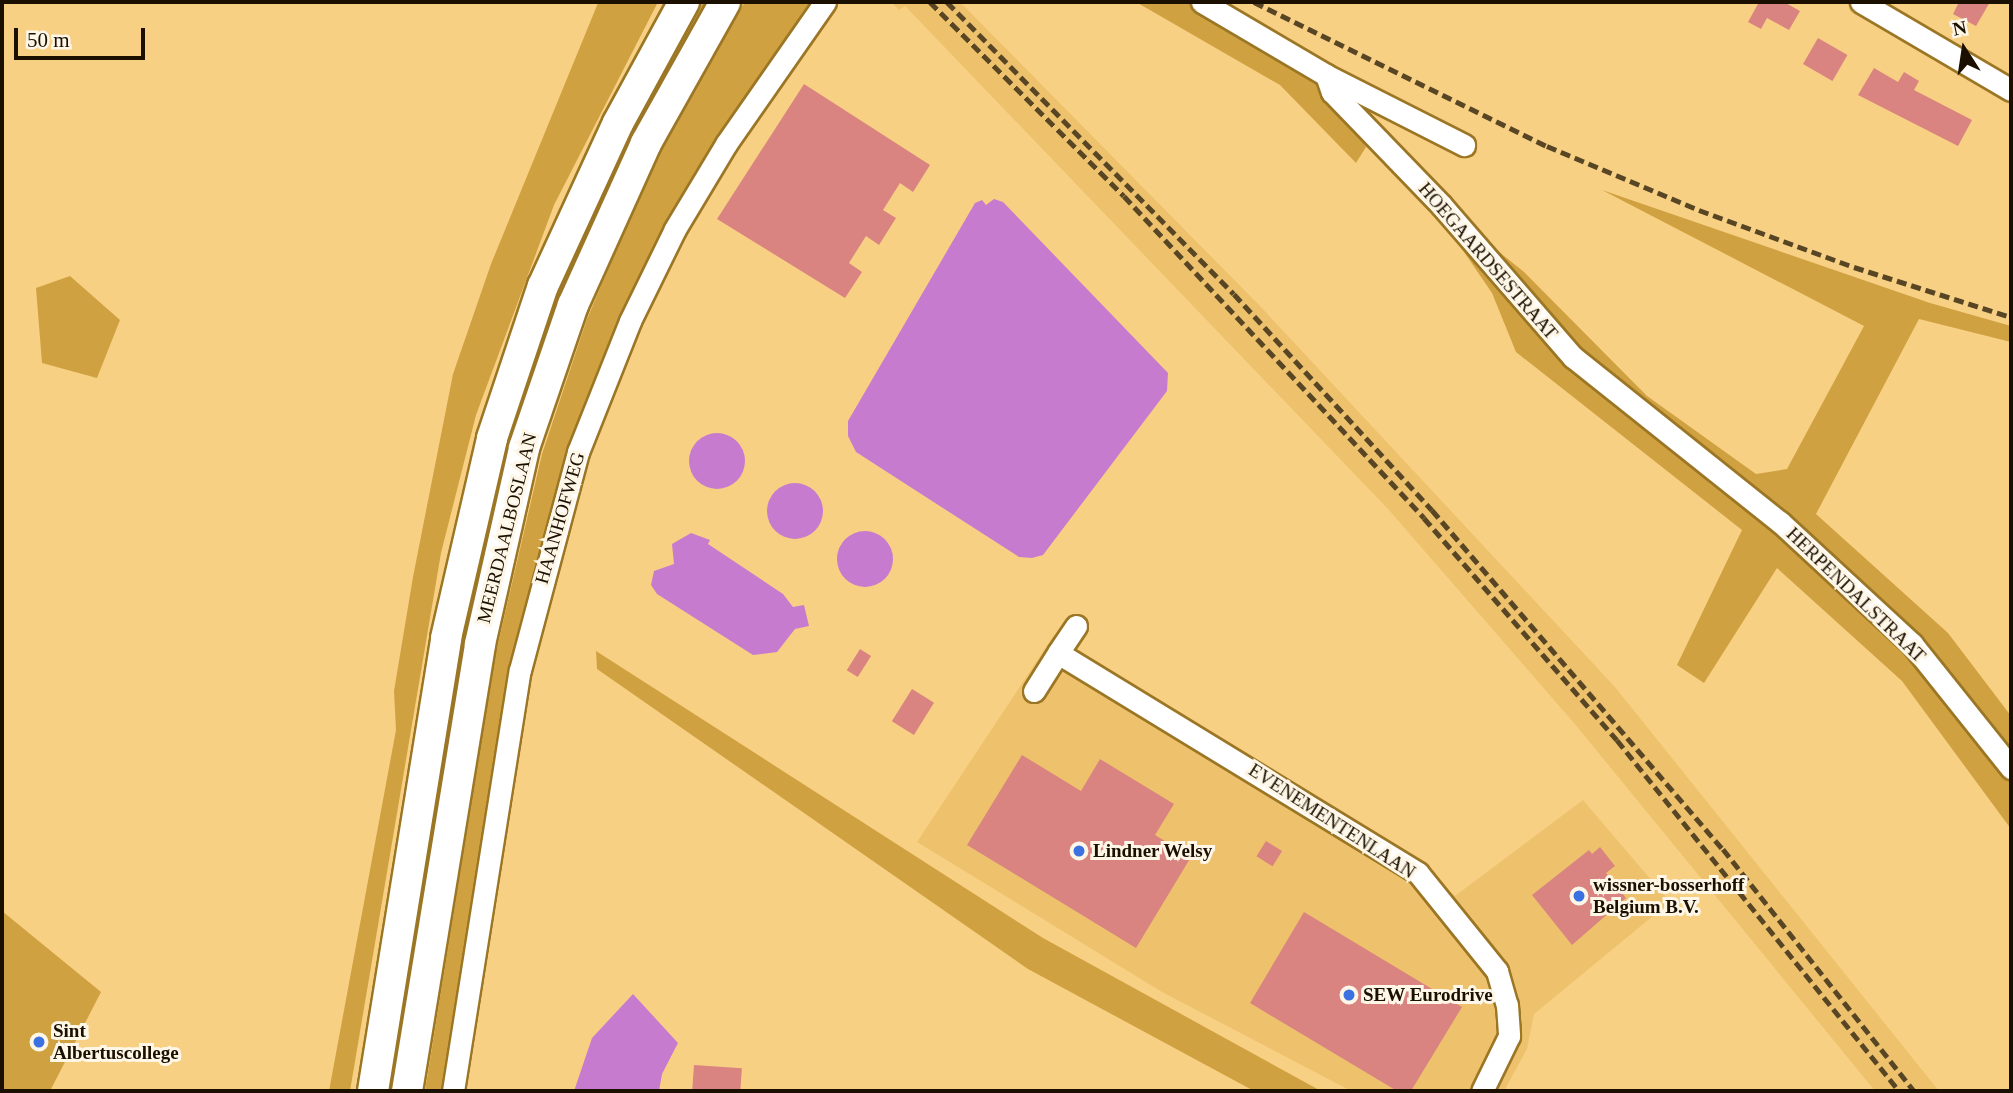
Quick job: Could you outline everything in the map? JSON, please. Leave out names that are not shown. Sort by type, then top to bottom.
[{"type":"highway","name":"MEERDAALBOSLAAN","points":[[373,1091],[446,638],[492,438],[543,286],[618,123],[684,2]]},
{"type":"highway","name":"MEERDAALBOSLAAN","points":[[407,1091],[480,645],[524,448],[573,305],[646,143],[725,2]]},
{"type":"street","name":"HAANHOFWEG","points":[[453,1091],[516,691],[575,461],[630,321],[674,229],[726,144],[825,2]]},
{"type":"street","name":"HOEGAARDSESTRAAT","points":[[1202,2],[1325,75],[1332,92],[1442,206],[1573,357],[1780,522]]},
{"type":"street","points":[[1861,2],[2011,90]]},
{"type":"street","points":[[1325,75],[1464,145]]},
{"type":"street","name":"HERPENDALSTRAAT","points":[[1780,522],[1912,644],[2011,768]]},
{"type":"street","points":[[1034,691],[1076,626]]},
{"type":"street","name":"EVENEMENTENLAAN","points":[[1058,653],[1418,873],[1497,971],[1507,1005],[1509,1035],[1482,1091]]},
{"type":"shaded area","points":[[658,2],[554,205],[476,415],[441,553],[350,1091],[329,1091],[396,730],[394,691],[413,577],[453,374],[491,264],[598,3]]},
{"type":"shaded area","points":[[691,2],[711,2],[570,287],[396,1091],[380,1091],[455,628],[534,338]]},
{"type":"shaded area","points":[[745,2],[819,2],[727,129],[571,461],[449,1091],[425,1091],[494,661],[542,454],[587,319],[661,145]]},
{"type":"shaded area","points":[[891,2],[960,2],[1260,306],[1615,687],[1939,1091],[1875,1091],[1574,723],[1388,509],[905,6],[899,10]]},
{"type":"shaded area","points":[[1136,2],[1193,2],[1302,70],[1346,110],[1366,147],[1356,163],[1280,85]]},
{"type":"shaded area","points":[[1408,170],[1442,206],[1524,272],[1647,396],[1756,474],[1787,469],[1864,326],[1602,190],[1930,303],[2011,326],[2011,342],[1919,319],[1816,514],[1948,633],[2011,716],[2011,829],[1902,681],[1777,568],[1704,683],[1677,665],[1742,530],[1516,352],[1492,293]]},
{"type":"shaded area","points":[[994,199],[1003,202],[1168,373],[1167,391],[1043,555],[1032,558],[1019,557],[856,452],[848,436],[848,421],[975,203],[982,200],[986,205]]},
{"type":"shaded area","points":[[70,276],[120,320],[97,378],[42,363],[36,288]]},
{"type":"shaded area","points":[[717,433],[728,435],[737,441],[743,450],[743,472],[737,481],[728,487],[717,489],[706,487],[697,481],[691,472],[689,461],[691,450],[697,441],[706,435]]},
{"type":"shaded area","points":[[795,483],[806,485],[815,491],[821,500],[821,522],[815,531],[806,537],[795,539],[784,537],[775,531],[769,522],[767,511],[769,500],[775,491],[784,485]]},
{"type":"shaded area","points":[[865,531],[885,539],[893,559],[885,579],[865,587],[845,579],[837,559],[845,539]]},
{"type":"shaded area","points":[[691,533],[710,540],[708,544],[783,594],[793,607],[804,605],[809,626],[795,629],[777,652],[753,655],[657,594],[651,585],[654,571],[674,564],[672,544]]},
{"type":"shaded area","points":[[1054,635],[1400,849],[1455,896],[1583,800],[1670,902],[1534,1014],[1527,1049],[1504,1091],[1351,1091],[1162,992],[917,842]]},
{"type":"shaded area","points":[[596,651],[1043,938],[1321,1091],[1254,1091],[1028,969],[597,669]]},
{"type":"shaded area","name":"Sint Albertuscollege","points":[[2,911],[101,992],[50,1091],[2,1091]]},
{"type":"shaded area","points":[[633,994],[678,1043],[662,1074],[659,1091],[574,1091],[592,1038]]},
{"type":"building","points":[[1759,2],[1784,2],[1800,11],[1789,30],[1767,18],[1761,29],[1748,22]]},
{"type":"building","points":[[1959,2],[1990,2],[1976,26],[1953,14]]},
{"type":"building","points":[[1818,38],[1847,55],[1832,81],[1803,64]]},
{"type":"building","points":[[1874,68],[1898,82],[1904,72],[1919,81],[1914,90],[1972,120],[1958,146],[1858,95]]},
{"type":"building","points":[[804,84],[930,165],[913,192],[900,183],[883,210],[896,218],[879,245],[866,236],[849,263],[862,272],[845,298],[717,219]]},
{"type":"building","points":[[860,649],[871,656],[858,677],[847,670]]},
{"type":"building","points":[[912,689],[934,703],[914,735],[892,721]]},
{"type":"building","name":"Lindner Welsy","points":[[1022,755],[1081,791],[1100,759],[1174,804],[1155,835],[1191,857],[1136,948],[967,845]]},
{"type":"building","points":[[1266,841],[1282,851],[1273,866],[1256,856]]},
{"type":"building","name":"wissner-bosserhoff Belgium B.V.","points":[[1600,847],[1615,866],[1606,873],[1626,898],[1572,945],[1532,895],[1589,850],[1592,854]]},
{"type":"building","name":"SEW Eurodrive","points":[[1304,912],[1462,1007],[1411,1091],[1397,1091],[1250,1003]]},
{"type":"building","points":[[694,1065],[742,1068],[740,1091],[692,1091]]},
{"type":"railway","points":[[930,2],[1124,196],[1424,518],[1617,740],[1899,1091]]},
{"type":"railway","points":[[947,2],[1234,294],[1432,510],[1723,849],[1914,1091]]},
{"type":"railway","points":[[1254,2],[1547,146],[1699,210],[1854,267],[2011,317]]},
{"type":"place","name":"Lindner Welsy","points":[[1079,851]]},
{"type":"place","name":"wissner-bosserhoff Belgium B.V.","points":[[1579,896]]},
{"type":"place","name":"SEW Eurodrive","points":[[1349,995]]},
{"type":"place","name":"Sint Albertuscollege","points":[[39,1042]]}]
